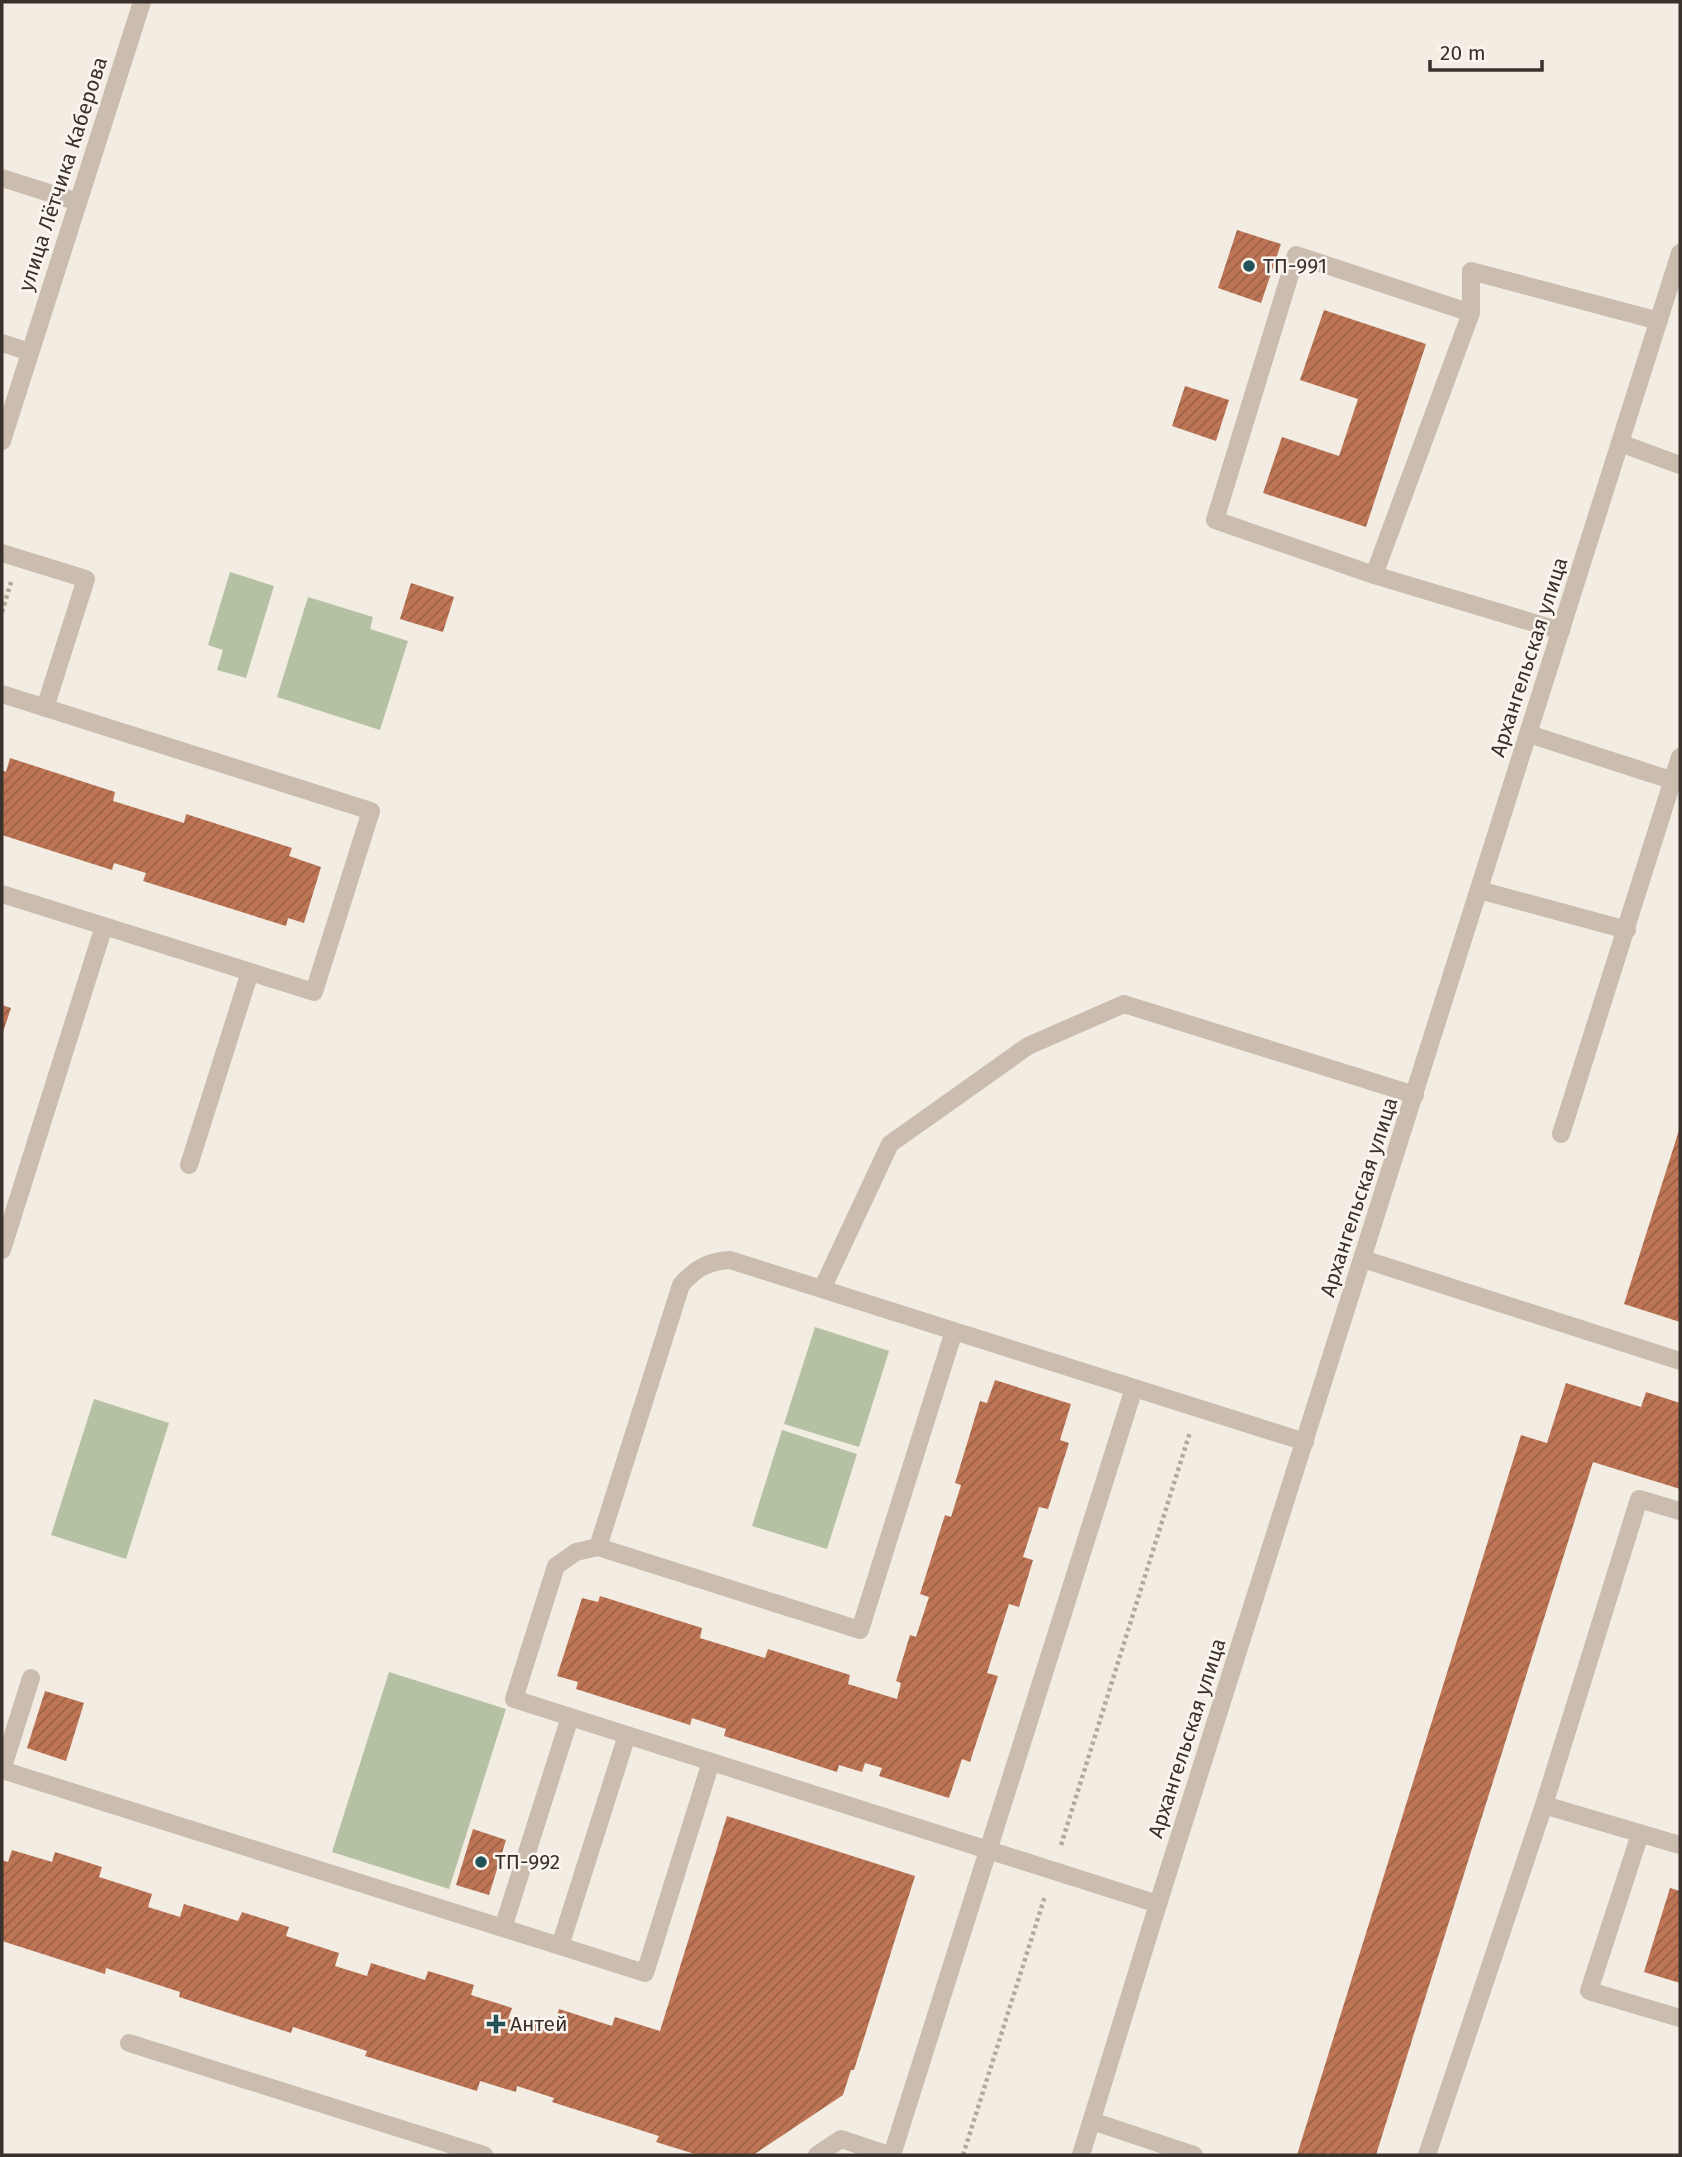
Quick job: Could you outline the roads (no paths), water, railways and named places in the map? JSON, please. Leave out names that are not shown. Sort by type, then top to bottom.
[{"type":"street","name":"улица Лётчика Каберова","points":[[2,441],[142,2]]},
{"type":"street","points":[[2,178],[78,202]]},
{"type":"street","name":"Архангельская улица","points":[[1080,2155],[1680,253]]},
{"type":"street","points":[[1471,313],[1296,255],[1215,520],[1374,575],[1561,631]]},
{"type":"street","points":[[1374,575],[1471,313],[1471,271],[1659,321]]},
{"type":"street","points":[[2,343],[30,352]]},
{"type":"street","points":[[1620,443],[1680,465]]},
{"type":"street","points":[[2,553],[86,579],[45,708]]},
{"type":"street","points":[[2,694],[371,811],[314,992],[2,894]]},
{"type":"street","points":[[1529,734],[1676,782]]},
{"type":"street","points":[[1561,1134],[1676,782],[1680,757]]},
{"type":"street","points":[[1479,890],[1627,930]]},
{"type":"street","points":[[2,1250],[104,926]]},
{"type":"street","points":[[189,1165],[250,972]]},
{"type":"street","points":[[822,1289],[890,1144],[1028,1046],[1124,1004],[1415,1095]]},
{"type":"street","points":[[1363,1259],[1680,1361]]},
{"type":"street","points":[[598,1547],[681,1285],[691,1273],[705,1264],[730,1260],[1306,1442]]},
{"type":"street","points":[[954,1331],[860,1630],[598,1547],[576,1552],[556,1566],[514,1699],[1158,1904]]},
{"type":"street","points":[[817,2155],[841,2139],[891,2155],[1134,1388]]},
{"type":"street","points":[[1427,2155],[1544,1805],[1639,1499],[1680,1511]]},
{"type":"street","points":[[31,1678],[2,1770],[645,1973],[711,1762]]},
{"type":"street","points":[[503,1928],[570,1717]]},
{"type":"street","points":[[560,1947],[627,1735]]},
{"type":"street","points":[[1544,1805],[1680,1846]]},
{"type":"street","points":[[1640,1834],[1589,1991],[1680,2018]]},
{"type":"street","points":[[129,2043],[484,2155]]},
{"type":"street","points":[[1092,2121],[1194,2155]]},
{"type":"place","name":"ТП-991","points":[[1249,266]]},
{"type":"place","name":"ТП-992","points":[[481,1862]]},
{"type":"place","name":"Антей","points":[[496,2024]]}]
